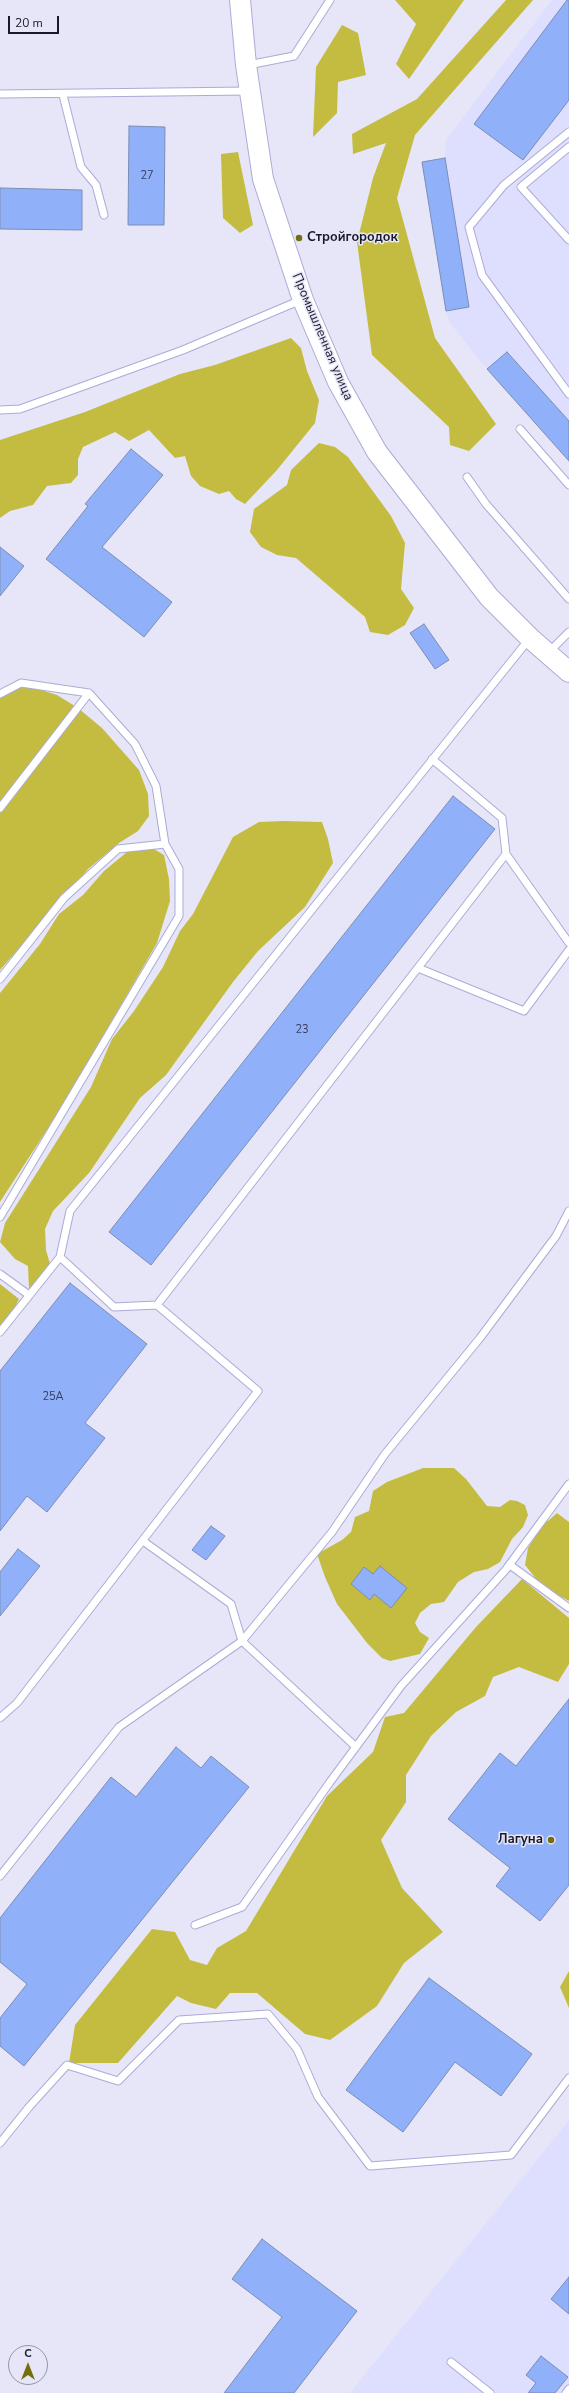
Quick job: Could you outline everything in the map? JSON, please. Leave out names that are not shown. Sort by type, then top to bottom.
[{"type":"street","name":"Промышленная улица","points":[[240,0],[246,65],[263,179],[303,300],[338,382],[377,452],[489,597],[530,638],[569,672]]},
{"type":"lane","points":[[246,65],[294,56],[330,0]]},
{"type":"lane","points":[[0,94],[63,95],[250,91]]},
{"type":"lane","points":[[63,95],[81,167],[96,185],[104,215]]},
{"type":"lane","points":[[569,132],[504,185],[469,227],[482,275],[569,394]]},
{"type":"lane","points":[[569,148],[521,187],[569,240]]},
{"type":"lane","points":[[0,410],[20,409],[169,356],[303,300]]},
{"type":"lane","points":[[520,429],[569,485]]},
{"type":"lane","points":[[467,478],[486,504],[569,599]]},
{"type":"lane","points":[[547,653],[569,632]]},
{"type":"lane","points":[[0,1332],[60,1257],[70,1210],[530,638]]},
{"type":"lane","points":[[0,694],[21,683],[90,693],[135,744],[156,786],[165,844],[179,869],[179,916],[0,1217]]},
{"type":"lane","points":[[0,808],[90,693]]},
{"type":"lane","points":[[432,759],[502,818],[506,854],[569,943]]},
{"type":"lane","points":[[0,978],[64,898],[118,849],[165,844]]},
{"type":"lane","points":[[157,1306],[506,854]]},
{"type":"lane","points":[[418,968],[524,1011],[569,950]]},
{"type":"lane","points":[[0,1876],[119,1727],[242,1641],[332,1532],[385,1454],[480,1338],[556,1236],[569,1211]]},
{"type":"lane","points":[[0,1718],[17,1703],[258,1391],[157,1306],[114,1307],[60,1257]]},
{"type":"lane","points":[[0,1274],[29,1295]]},
{"type":"lane","points":[[506,1570],[569,1484]]},
{"type":"lane","points":[[143,1541],[230,1604],[242,1641],[356,1747]]},
{"type":"lane","points":[[195,1925],[242,1908],[401,1686],[510,1565],[569,1608]]},
{"type":"lane","points":[[0,2143],[28,2107],[67,2065],[118,2082],[179,2020],[268,2014],[297,2049],[318,2097],[370,2166],[511,2155],[569,2078]]},
{"type":"lane","points":[[451,2362],[490,2393]]},
{"type":"lane","points":[[566,2393],[569,2389]]},
{"type":"shaded area","points":[[395,0],[464,0],[409,79],[396,64],[416,24]]},
{"type":"shaded area","points":[[506,0],[533,0],[415,135],[397,198],[435,338],[496,424],[469,451],[450,445],[449,427],[372,355],[357,242],[373,178],[386,143],[353,154],[352,134],[417,99]]},
{"type":"shaded area","points":[[552,0],[569,0],[569,461],[487,369],[450,323],[446,311],[422,162],[445,158],[446,140]]},
{"type":"shaded area","points":[[342,25],[358,33],[366,75],[338,82],[337,113],[313,137],[316,67]]},
{"type":"shaded area","points":[[238,152],[253,225],[240,233],[223,218],[221,154]]},
{"type":"shaded area","points":[[291,338],[301,348],[307,371],[319,400],[315,423],[277,470],[245,504],[236,499],[229,491],[219,494],[200,486],[191,476],[185,456],[175,458],[149,430],[129,441],[115,432],[83,447],[78,459],[78,475],[71,483],[47,486],[33,505],[10,511],[0,518],[0,440],[85,412],[180,374],[215,365]]},
{"type":"shaded area","points":[[319,443],[335,447],[348,457],[391,516],[405,543],[401,589],[414,608],[405,625],[388,635],[370,632],[365,617],[296,558],[277,555],[261,547],[250,532],[254,509],[287,485],[291,470]]},
{"type":"shaded area","points":[[17,687],[38,689],[57,695],[78,708],[102,728],[139,770],[148,794],[149,816],[138,831],[119,843],[88,869],[0,970],[0,691]]},
{"type":"shaded area","points":[[259,822],[322,822],[328,839],[333,863],[305,907],[258,951],[233,982],[166,1075],[140,1098],[89,1173],[53,1211],[45,1229],[46,1250],[50,1264],[29,1289],[28,1266],[15,1259],[0,1242],[5,1223],[91,1087],[112,1039],[134,1011],[163,967],[180,931],[193,914],[233,837]]},
{"type":"shaded area","points":[[147,845],[164,855],[169,879],[170,901],[157,943],[63,1105],[0,1202],[0,993],[40,944],[59,914],[83,895],[104,871],[127,852]]},
{"type":"shaded area","points":[[0,1284],[19,1299],[11,1315],[0,1330]]},
{"type":"shaded area","points":[[423,1468],[454,1468],[466,1479],[487,1506],[500,1507],[510,1500],[517,1501],[525,1505],[528,1515],[523,1527],[512,1539],[500,1562],[488,1569],[474,1572],[458,1582],[444,1602],[431,1604],[420,1613],[415,1623],[420,1632],[429,1638],[420,1654],[390,1661],[382,1658],[367,1643],[337,1604],[317,1554],[342,1540],[351,1532],[355,1517],[369,1511],[373,1491],[387,1482]]},
{"type":"shaded area","points":[[557,1513],[569,1522],[569,1601],[554,1593],[537,1580],[525,1565],[528,1548],[535,1537],[533,1526],[537,1520],[548,1521]]},
{"type":"shaded area","points":[[522,1579],[569,1618],[569,1664],[558,1682],[519,1667],[493,1677],[485,1696],[456,1712],[431,1736],[406,1775],[406,1802],[381,1840],[402,1888],[443,1932],[404,1963],[377,2006],[330,2040],[305,2034],[257,1993],[230,1993],[216,2009],[191,2003],[177,1996],[118,2063],[69,2063],[75,2025],[152,1929],[175,1932],[190,1960],[207,1965],[217,1948],[246,1931],[327,1796],[373,1752],[385,1717],[404,1713],[476,1627]]},
{"type":"shaded area","points":[[569,1971],[569,2008],[560,1987]]},
{"type":"shaded area","points":[[569,2120],[569,2393],[350,2393]]},
{"type":"building","points":[[567,0],[569,0],[569,100],[523,160],[474,124]]},
{"type":"building","points":[[129,126],[165,127],[164,225],[128,225]]},
{"type":"building","points":[[445,158],[469,307],[446,311],[422,162]]},
{"type":"building","points":[[0,188],[82,190],[82,230],[0,229]]},
{"type":"building","points":[[507,352],[569,421],[569,461],[487,369]]},
{"type":"building","points":[[131,449],[163,475],[102,547],[172,602],[144,637],[46,559],[88,506],[85,504]]},
{"type":"building","points":[[0,547],[24,566],[0,596]]},
{"type":"building","points":[[424,624],[449,660],[435,669],[410,633]]},
{"type":"building","points":[[453,796],[495,829],[151,1265],[109,1232]]},
{"type":"building","points":[[70,1283],[147,1344],[85,1423],[105,1438],[47,1512],[27,1496],[0,1531],[0,1371]]},
{"type":"building","points":[[211,1526],[225,1536],[206,1560],[192,1550]]},
{"type":"building","points":[[18,1549],[40,1566],[0,1616],[0,1572]]},
{"type":"building","points":[[380,1566],[407,1588],[391,1608],[374,1594],[370,1600],[351,1584],[364,1567],[373,1574]]},
{"type":"building","points":[[569,1699],[569,1885],[540,1921],[496,1886],[510,1868],[448,1819],[500,1753],[516,1766]]},
{"type":"building","points":[[176,1747],[201,1768],[211,1756],[249,1787],[24,2066],[0,2046],[0,2018],[27,1984],[0,1962],[0,1918],[111,1777],[136,1797]]},
{"type":"building","points":[[429,1978],[532,2054],[501,2096],[455,2062],[403,2132],[346,2090]]},
{"type":"building","points":[[262,2239],[357,2311],[294,2393],[224,2393],[282,2317],[232,2279]]},
{"type":"building","points":[[569,2277],[569,2314],[551,2299]]},
{"type":"building","points":[[541,2356],[568,2377],[555,2393],[528,2393],[536,2383],[526,2375]]},
{"type":"place","name":"Стройгородок","points":[[299,238]]},
{"type":"place","name":"Лагуна","points":[[551,1840]]}]
